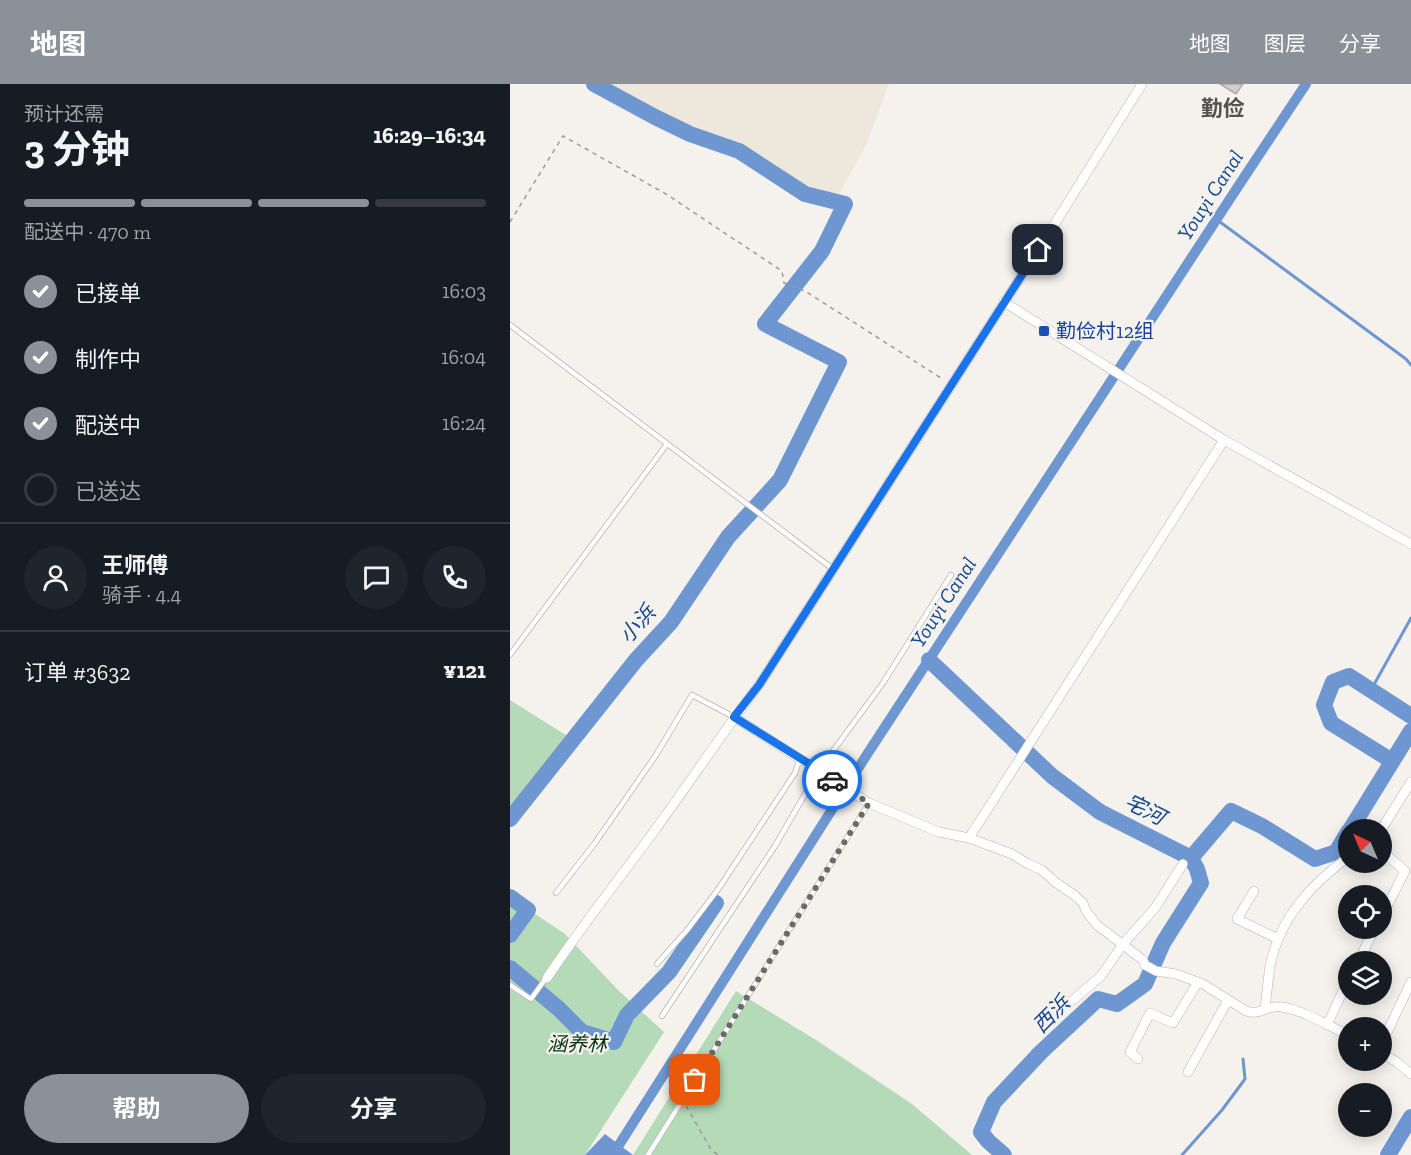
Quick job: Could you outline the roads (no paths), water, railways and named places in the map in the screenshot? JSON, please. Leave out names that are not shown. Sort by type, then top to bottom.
[{"type":"street","points":[[547,978],[575,936],[759,685],[1142,84]]},
{"type":"street","points":[[1004,302],[1224,440],[1411,544]]},
{"type":"street","points":[[969,837],[1224,440]]},
{"type":"street","points":[[734,717],[869,803],[939,832],[969,837],[1012,854],[1042,870],[1083,903],[1097,925],[1153,970],[1176,974],[1198,982],[1252,1013],[1265,1008],[1283,1008],[1307,1015],[1338,1030]]},
{"type":"street","points":[[1388,819],[1411,782]]},
{"type":"street","points":[[1392,860],[1404,871],[1392,896]]},
{"type":"street","points":[[1073,1000],[1101,976],[1122,944],[1155,908],[1183,864]]},
{"type":"street","points":[[1265,1008],[1270,966],[1283,928],[1306,894],[1338,865]]},
{"type":"street","points":[[1254,891],[1237,919],[1278,939]]},
{"type":"street","points":[[1138,1059],[1130,1052],[1150,1013],[1173,1023],[1198,982]]},
{"type":"street","points":[[1392,1022],[1411,982]]},
{"type":"street","points":[[1188,1072],[1228,1000]]},
{"type":"street","points":[[1327,1025],[1338,1001]]},
{"type":"street","points":[[1392,1059],[1411,1074]]},
{"type":"lane","points":[[510,325],[834,569]]},
{"type":"lane","points":[[510,655],[667,444]]},
{"type":"lane","points":[[662,1016],[883,683],[951,575]]},
{"type":"lane","points":[[556,893],[595,843],[656,756],[692,695],[734,717]]},
{"type":"lane","points":[[657,964],[688,929],[719,888],[795,773],[800,758]]},
{"type":"lane","points":[[648,1155],[869,803]]},
{"type":"lane","points":[[510,985],[531,999],[547,978]]},
{"type":"water","points":[[605,1134],[633,1155],[585,1155]]},
{"type":"waterway","points":[[510,819],[636,660],[671,622],[728,537],[780,480],[839,362],[765,324],[822,251],[845,204],[805,194],[739,151],[690,134],[594,84]]},
{"type":"waterway","name":"Youyi Canal","points":[[619,1145],[866,756],[1306,84]]},
{"type":"waterway","points":[[1216,219],[1406,359],[1411,365]]},
{"type":"waterway","points":[[1371,690],[1411,618]]},
{"type":"waterway","name":"宅河","points":[[929,660],[1052,776],[1100,812],[1191,858],[1231,811],[1262,826],[1315,859],[1336,852],[1338,849]]},
{"type":"waterway","name":"宅河","points":[[1392,761],[1331,723],[1324,705],[1333,682],[1349,676],[1411,716]]},
{"type":"waterway","name":"宅河","points":[[1357,819],[1411,731]]},
{"type":"waterway","name":"西浜","points":[[1004,1155],[981,1132],[994,1102],[1041,1052],[1098,999],[1117,1004],[1145,984],[1163,943],[1201,883],[1191,858]]},
{"type":"waterway","name":"小浜","points":[[510,897],[528,910],[510,935]]},
{"type":"waterway","name":"小浜","points":[[510,968],[559,1009],[582,1032],[614,1042],[627,1015],[669,972],[716,903]]},
{"type":"waterway","points":[[1182,1155],[1222,1110],[1245,1079],[1243,1059]]},
{"type":"waterway","points":[[1388,1155],[1411,1117]]},
{"type":"place","name":"勤俭村12组","points":[[1044,331]]},
{"type":"district","name":"勤俭","points":[[1223,108]]},
{"type":"park label","name":"涵养林","points":[[577,1044]]}]
